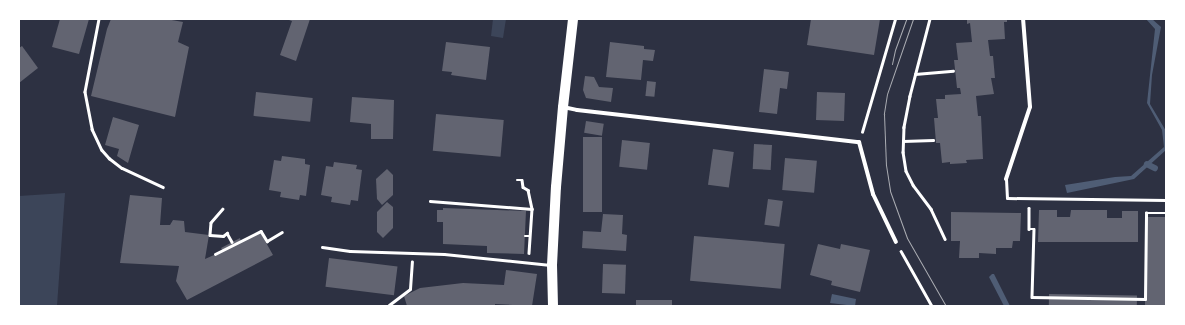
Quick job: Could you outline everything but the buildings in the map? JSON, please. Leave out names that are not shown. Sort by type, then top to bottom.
[{"type":"main road","points":[[553,306],[552,265],[556,187],[573,19]]},
{"type":"street","points":[[1006,179],[1030,107],[1023,19]]},
{"type":"street","points":[[563,107],[577,110],[860,142],[873,194],[896,242]]},
{"type":"lane","points":[[1006,179],[1007,198],[1166,200]]},
{"type":"lane","points":[[322,247],[350,251],[444,254],[552,265]]},
{"type":"path","points":[[99,19],[84,92],[92,129],[102,150],[109,158],[122,168],[163,187]]},
{"type":"path","points":[[860,142],[895,19]]},
{"type":"path","points":[[930,19],[915,74],[904,127],[903,152],[906,171],[913,185],[931,209],[945,239]]},
{"type":"path","points":[[915,74],[953,71]]},
{"type":"path","points":[[903,141],[933,140]]},
{"type":"path","points":[[517,180],[522,180],[523,187],[528,190],[532,209],[528,263]]},
{"type":"path","points":[[1028,199],[1029,229],[1034,229],[1032,298],[1145,299],[1146,212],[1166,213]]},
{"type":"path","points":[[430,201],[494,208],[532,209]]},
{"type":"path","points":[[223,209],[211,223],[210,235],[223,236],[227,233],[232,242]]},
{"type":"path","points":[[215,254],[261,230],[267,241],[282,232]]},
{"type":"path","points":[[525,236],[530,236]]},
{"type":"path","points":[[896,242],[932,306]]},
{"type":"path","points":[[389,304],[410,289],[412,254]]},
{"type":"shaded area","points":[[493,19],[506,19],[503,38],[491,36]]},
{"type":"shaded area","points":[[1146,19],[1152,19],[1161,27],[1152,75],[1150,104],[1166,131],[1166,150],[1134,179],[1067,193],[1065,185],[1131,176],[1164,147],[1162,130],[1147,103],[1155,29]]},
{"type":"shaded area","points":[[65,193],[57,306],[19,306],[19,196]]},
{"type":"shaded area","points":[[994,274],[1010,306],[1004,306],[989,277]]},
{"type":"shaded area","points":[[832,294],[856,299],[855,306],[830,303]]},
{"type":"waterway","points":[[1147,164],[1155,168]]},
{"type":"tram line","points":[[892,64],[895,50],[906,19]]},
{"type":"tram line","points":[[913,19],[887,94],[884,114],[886,165],[890,191],[907,238],[946,306]]}]
